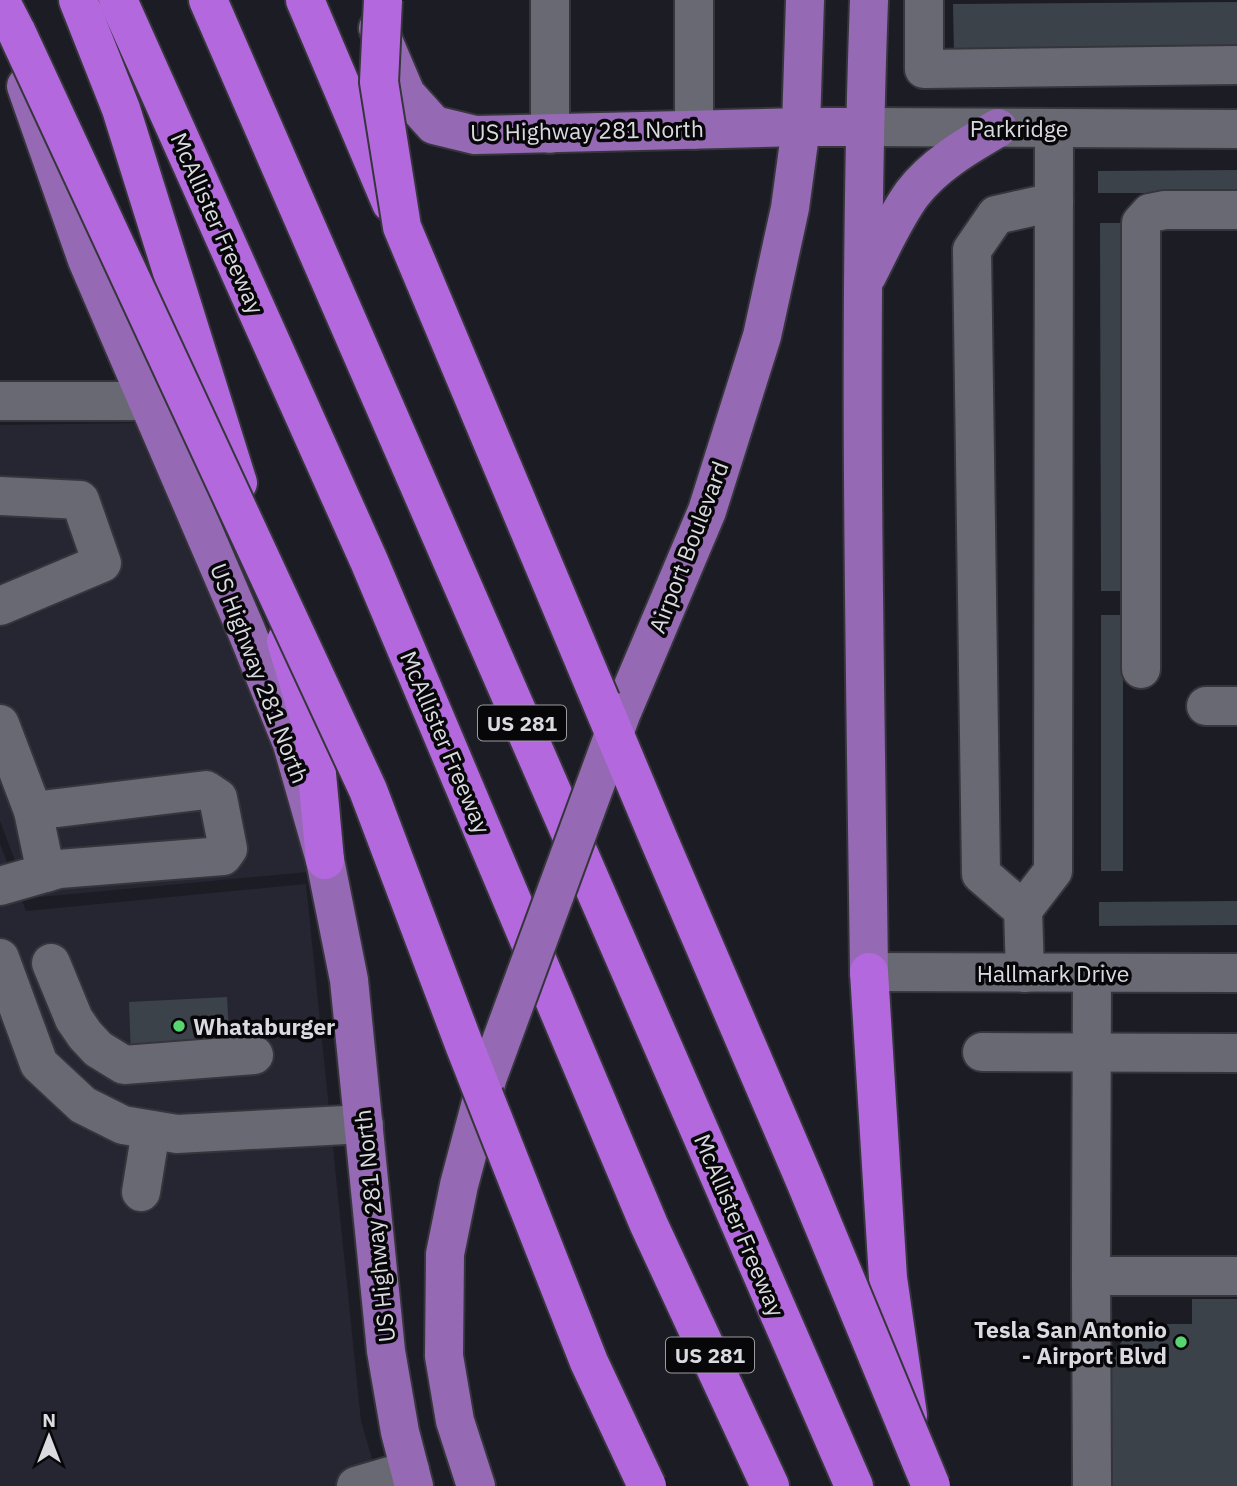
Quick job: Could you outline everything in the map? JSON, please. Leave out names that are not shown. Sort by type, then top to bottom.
[{"type":"highway","points":[[78,0],[129,134],[313,731],[325,860]]},
{"type":"highway","name":"McAllister Freeway","points":[[118,0],[369,561],[649,1225],[770,1486]]},
{"type":"highway","name":"McAllister Freeway","points":[[208,0],[854,1486]]},
{"type":"highway","points":[[213,0],[224,37]]},
{"type":"highway","points":[[305,0],[805,1181],[931,1486]]},
{"type":"highway","points":[[383,0],[379,82],[402,227]]},
{"type":"highway","points":[[6,13],[368,790],[465,1047],[589,1362],[647,1486]]},
{"type":"highway","points":[[869,972],[888,1278],[919,1486]]},
{"type":"main road","name":"US Highway 281 North","points":[[366,0],[406,94],[434,125],[475,135],[802,127]]},
{"type":"main road","name":"Airport Boulevard","points":[[476,1486],[455,1421],[444,1356],[445,1254],[459,1185],[489,1074],[622,712],[706,511],[762,336],[790,208],[802,127],[806,0]]},
{"type":"main road","points":[[869,0],[864,127],[863,441],[869,972]]},
{"type":"main road","name":"US Highway 281 North","points":[[6,13],[87,260],[292,744],[325,860],[349,980],[386,1352],[400,1432],[412,1478]]},
{"type":"main road","name":"Parkridge","points":[[802,127],[864,127]]},
{"type":"main road","points":[[864,281],[911,194],[941,164],[998,128]]},
{"type":"street","points":[[550,0],[550,134]]},
{"type":"street","points":[[694,0],[694,130]]},
{"type":"street","points":[[924,0],[923,69],[1237,65]]},
{"type":"street","name":"Parkridge","points":[[864,127],[1237,129]]},
{"type":"street","points":[[1025,973],[1023,910],[1053,871],[1054,128]]},
{"type":"street","points":[[1023,910],[981,874],[972,250],[996,215],[1054,202]]},
{"type":"street","points":[[1141,669],[1141,223],[1150,214],[1165,210],[1237,209]]},
{"type":"street","points":[[0,401],[149,401]]},
{"type":"street","points":[[0,496],[80,500],[102,564],[0,606]]},
{"type":"street","points":[[0,724],[33,811],[46,873]]},
{"type":"street","points":[[0,886],[59,869],[223,856],[228,849],[218,798],[206,790],[33,811]]},
{"type":"street","points":[[0,958],[38,1064],[83,1105],[123,1125],[177,1134],[364,1124]]},
{"type":"street","points":[[51,963],[74,1019],[85,1035],[114,1061],[133,1065],[254,1055]]},
{"type":"street","name":"Hallmark Drive","points":[[869,972],[1237,973]]},
{"type":"street","points":[[1092,974],[1092,1486]]},
{"type":"street","points":[[982,1052],[1237,1053]]},
{"type":"street","points":[[141,1192],[151,1130]]},
{"type":"street","points":[[1091,1276],[1237,1276]]},
{"type":"street","points":[[356,1486],[412,1478]]},
{"type":"shaded area","points":[[139,423],[278,755],[308,872],[29,898],[0,821],[0,425]]},
{"type":"shaded area","points":[[0,844],[26,911],[306,884],[361,1421],[380,1486],[0,1486]]},
{"type":"building","points":[[1237,2],[1237,53],[954,55],[953,4]]},
{"type":"building","points":[[1237,170],[1237,193],[1098,193],[1098,171]]},
{"type":"building","points":[[1100,223],[1122,223],[1123,591],[1101,591]]},
{"type":"building","points":[[1101,615],[1123,615],[1123,871],[1101,871]]},
{"type":"building","points":[[1237,901],[1237,925],[1099,926],[1099,902]]},
{"type":"building","name":"Whataburger","points":[[227,997],[230,1051],[131,1055],[129,1002]]},
{"type":"building","points":[[1192,1299],[1237,1299],[1237,1486],[1105,1486],[1104,1368],[1130,1329],[1167,1329],[1167,1324],[1192,1324]]},
{"type":"place","name":"Whataburger","points":[[179,1026]]},
{"type":"place","name":"Tesla San Antonio - Airport Blvd","points":[[1181,1342]]}]
